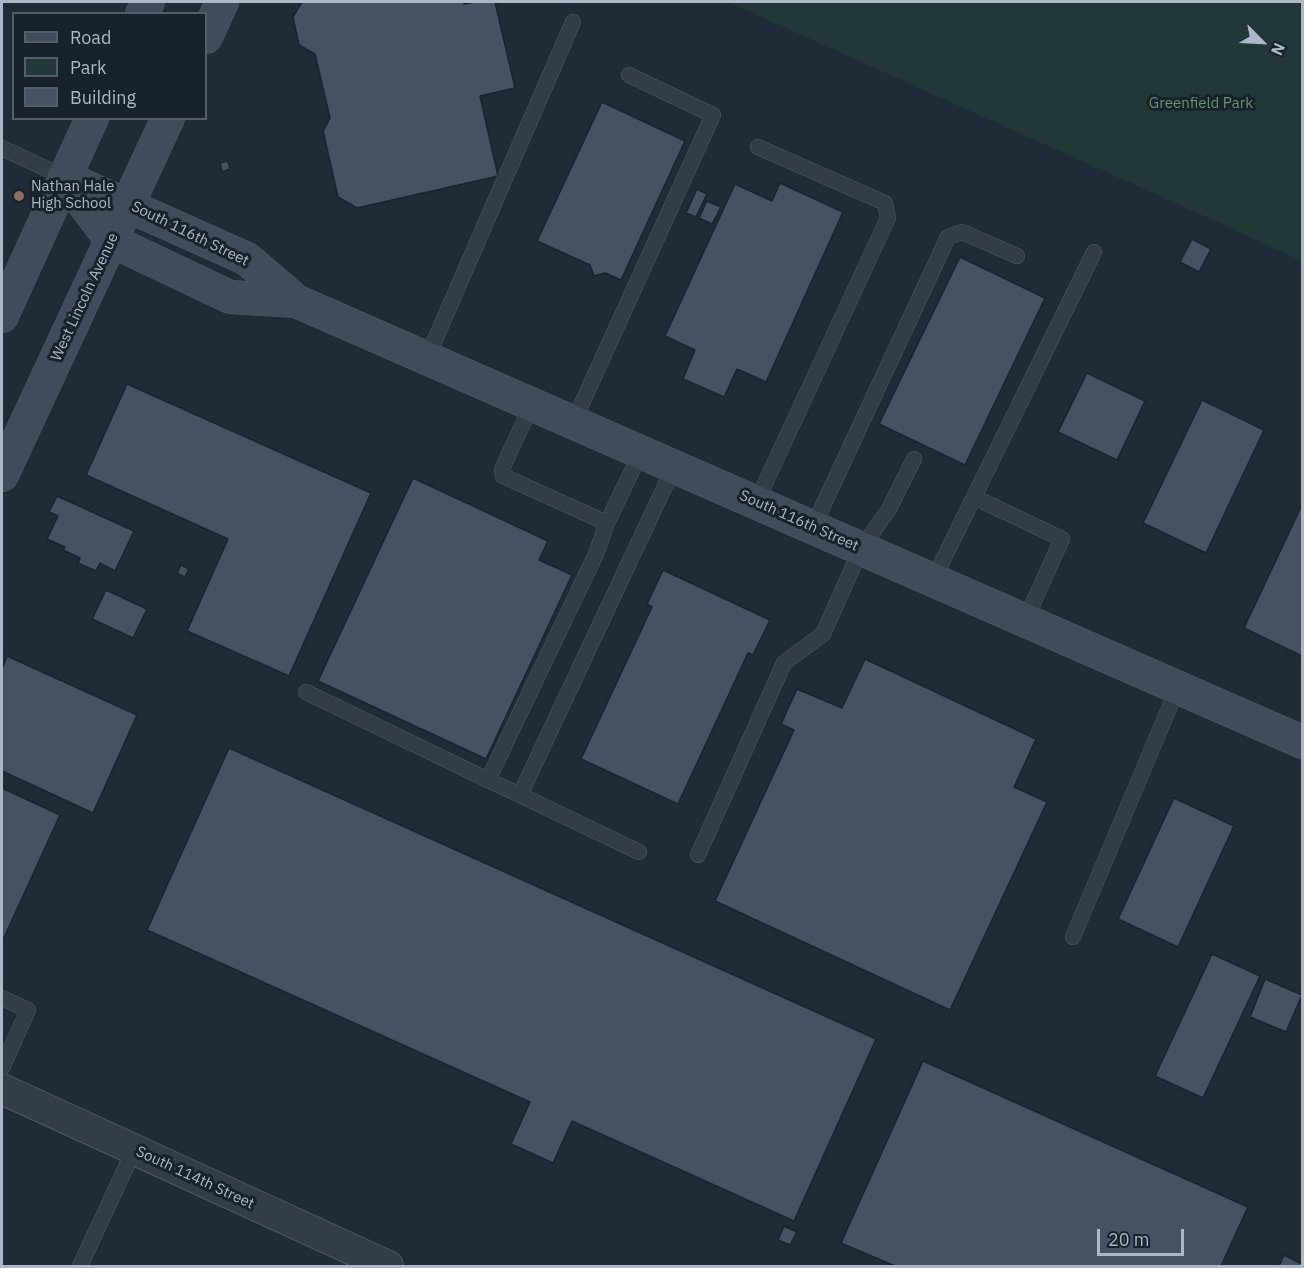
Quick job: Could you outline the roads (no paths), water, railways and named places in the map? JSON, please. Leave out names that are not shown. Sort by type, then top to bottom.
[{"type":"street","points":[[207,36],[222,2]]},
{"type":"street","points":[[2,315],[91,120]]},
{"type":"street","name":"West Lincoln Avenue","points":[[2,476],[167,120]]},
{"type":"street","name":"South 116th Street","points":[[64,177],[112,241],[230,297],[296,301]]},
{"type":"street","name":"South 116th Street","points":[[64,177],[247,259],[296,301],[1302,742]]},
{"type":"street","name":"South 114th Street","points":[[2,1089],[378,1264]]},
{"type":"lane","points":[[427,358],[573,22]]},
{"type":"lane","points":[[573,423],[713,115],[629,75]]},
{"type":"lane","points":[[756,502],[888,218],[885,203],[758,147]]},
{"type":"lane","points":[[2,148],[64,177]]},
{"type":"lane","points":[[813,527],[948,237],[962,232],[1017,256]]},
{"type":"lane","points":[[933,580],[1094,252]]},
{"type":"lane","points":[[532,404],[502,469],[503,476],[607,523]]},
{"type":"lane","points":[[488,780],[596,554],[607,523],[641,452]]},
{"type":"lane","points":[[698,855],[784,663],[823,634],[861,549],[889,509],[914,459]]},
{"type":"lane","points":[[519,795],[674,467]]},
{"type":"lane","points":[[974,497],[1062,539],[1025,621]]},
{"type":"lane","points":[[1073,937],[1178,687]]},
{"type":"lane","points":[[306,692],[639,852]]},
{"type":"lane","points":[[2,998],[28,1010],[2,1068]]},
{"type":"lane","points":[[80,1266],[134,1150]]},
{"type":"place","name":"Nathan Hale High School","points":[[19,196]]},
{"type":"park label","name":"Greenfield Park","points":[[1201,104]]}]
